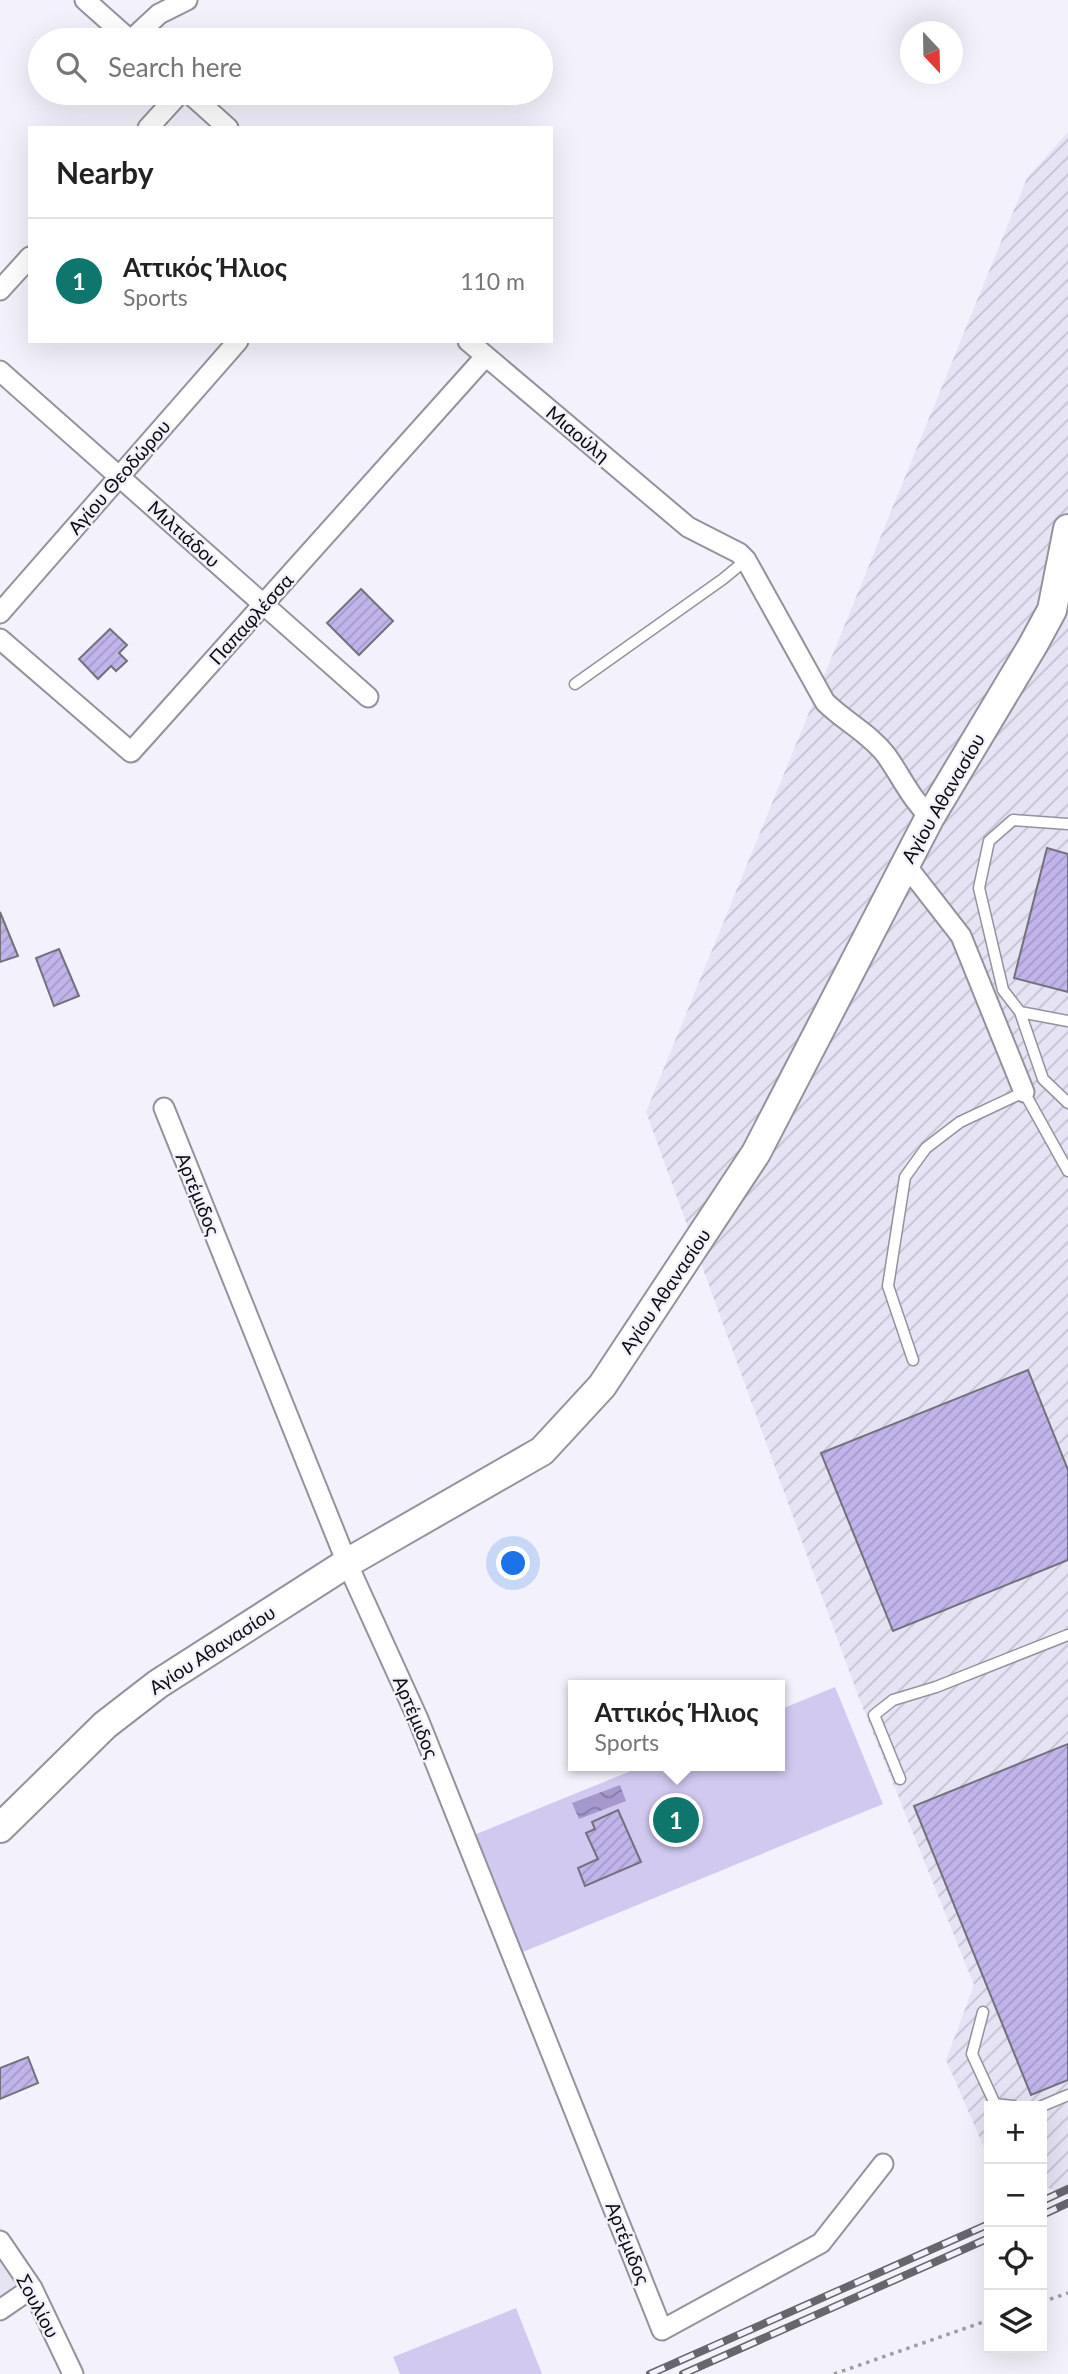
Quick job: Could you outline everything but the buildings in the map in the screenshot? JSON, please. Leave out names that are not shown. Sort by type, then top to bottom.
[{"type":"street","points":[[85,0],[116,28]]},
{"type":"street","points":[[143,28],[159,14],[187,0]]},
{"type":"street","points":[[150,126],[169,105]]},
{"type":"street","points":[[202,105],[226,126]]},
{"type":"street","points":[[0,290],[28,259]]},
{"type":"street","name":"Αγίου Θεοδώρου","points":[[0,613],[236,343]]},
{"type":"street","name":"Μιαούλη","points":[[470,343],[688,527],[739,553],[746,560]]},
{"type":"street","name":"Παπαφλέσσα","points":[[0,639],[131,752],[485,357]]},
{"type":"street","name":"Μιλτιάδου","points":[[0,371],[368,697]]},
{"type":"street","name":"Αγίου Αθανασίου","points":[[0,1828],[105,1725],[137,1700],[347,1563],[542,1451],[602,1386],[756,1153],[930,817],[1033,645],[1052,610],[1068,529]]},
{"type":"street","points":[[746,560],[825,702],[836,714],[871,738],[886,755],[918,805],[930,817]]},
{"type":"street","points":[[905,864],[961,936],[1024,1092]]},
{"type":"street","name":"Αρτέμιδος","points":[[164,1108],[347,1563],[418,1719],[662,2330],[821,2243],[883,2164]]},
{"type":"street","name":"Σουλίου","points":[[0,2241],[32,2288],[73,2374]]},
{"type":"street","points":[[0,2310],[32,2288]]},
{"type":"lane","points":[[575,684],[746,560]]},
{"type":"lane","points":[[1068,824],[1013,820],[989,841],[979,888],[1003,990],[1020,1012],[1043,1079],[1068,1103]]},
{"type":"lane","points":[[1020,1012],[1068,1021]]},
{"type":"lane","points":[[913,1360],[888,1286],[905,1177],[926,1149],[960,1122],[1024,1092],[1068,1171]]},
{"type":"lane","points":[[900,1779],[874,1715],[893,1700],[936,1687],[1068,1635]]},
{"type":"lane","points":[[983,2012],[972,2054],[994,2101]]},
{"type":"lane","points":[[1047,2104],[1068,2095]]},
{"type":"path","points":[[1047,2300],[1068,2293]]},
{"type":"path","points":[[834,2374],[984,2322]]},
{"type":"shaded area","points":[[1068,132],[1068,2197],[1047,2187],[1047,2101],[984,2101],[984,2147],[946,2060],[974,1985],[860,1701],[646,1112],[1027,178]]},
{"type":"shaded area","points":[[835,1687],[883,1804],[518,1954],[469,1837],[631,1771],[785,1771],[785,1708]]},
{"type":"shaded area","points":[[0,2254],[22,2284],[0,2299]]},
{"type":"shaded area","points":[[516,2308],[542,2374],[400,2374],[393,2357]]},
{"type":"water","points":[[620,1785],[626,1801],[579,1819],[572,1803]]},
{"type":"railway","points":[[1047,2199],[1068,2189]]},
{"type":"railway","points":[[1047,2213],[1068,2203]]},
{"type":"railway","points":[[650,2374],[984,2226]]},
{"type":"railway","points":[[683,2374],[984,2240]]},
{"type":"place","name":"Αττικός Ήλιος","points":[[676,1820]]}]
